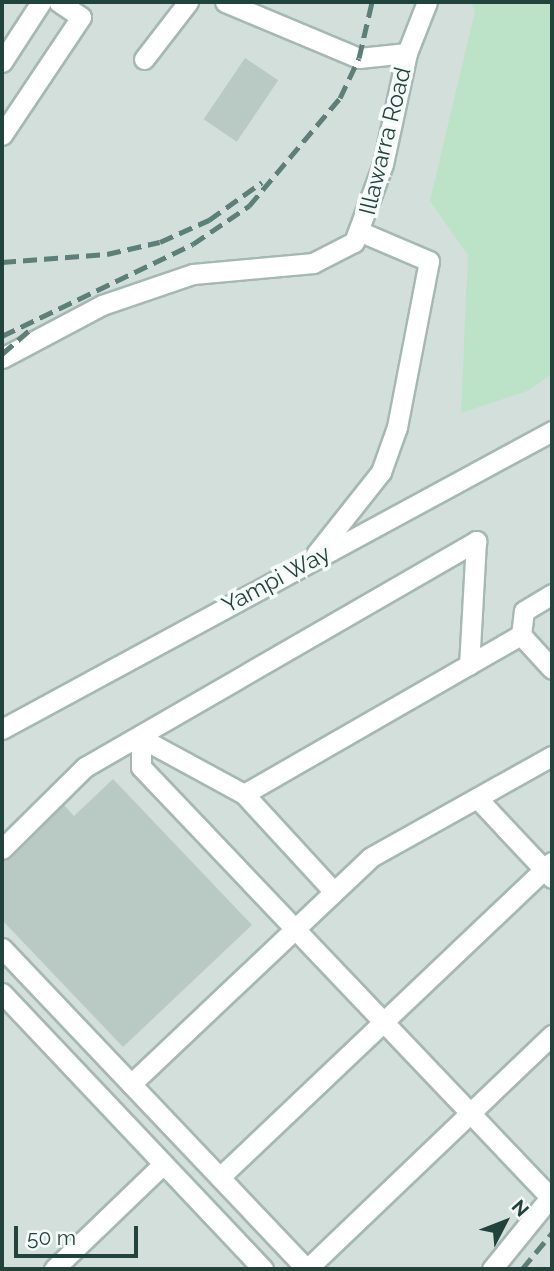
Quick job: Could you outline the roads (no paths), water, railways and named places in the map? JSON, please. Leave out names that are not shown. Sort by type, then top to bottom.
[{"type":"street","points":[[2,62],[41,2]]},
{"type":"street","points":[[2,135],[81,17],[59,2]]},
{"type":"street","points":[[144,59],[188,2]]},
{"type":"street","points":[[225,2],[359,58],[407,53]]},
{"type":"street","name":"Illawarra Road","points":[[2,358],[102,305],[192,274],[313,263],[341,253],[362,232],[407,53],[427,2]]},
{"type":"street","points":[[311,560],[381,472],[397,427],[429,261],[362,232]]},
{"type":"street","name":"Yampi Way","points":[[2,729],[552,431]]},
{"type":"street","points":[[2,849],[85,767],[476,541],[469,665]]},
{"type":"street","points":[[552,594],[524,611],[521,635],[552,669]]},
{"type":"street","points":[[244,794],[521,635]]},
{"type":"street","points":[[141,737],[244,794],[334,892]]},
{"type":"street","points":[[141,737],[141,767],[551,1196],[492,1269]]},
{"type":"street","points":[[131,1084],[371,858],[552,756]]},
{"type":"street","points":[[220,1177],[383,1021],[549,870],[477,798]]},
{"type":"street","points":[[2,948],[307,1269],[552,1035]]},
{"type":"street","points":[[2,993],[263,1269]]},
{"type":"street","points":[[54,1269],[163,1164]]},
{"type":"railway","points":[[2,336],[193,244],[249,206],[340,98],[359,58],[372,2]]},
{"type":"railway","points":[[2,262],[107,254],[160,242],[209,220],[262,182]]},
{"type":"railway","points":[[2,354],[32,328]]},
{"type":"railway","points":[[522,1269],[552,1233]]}]
